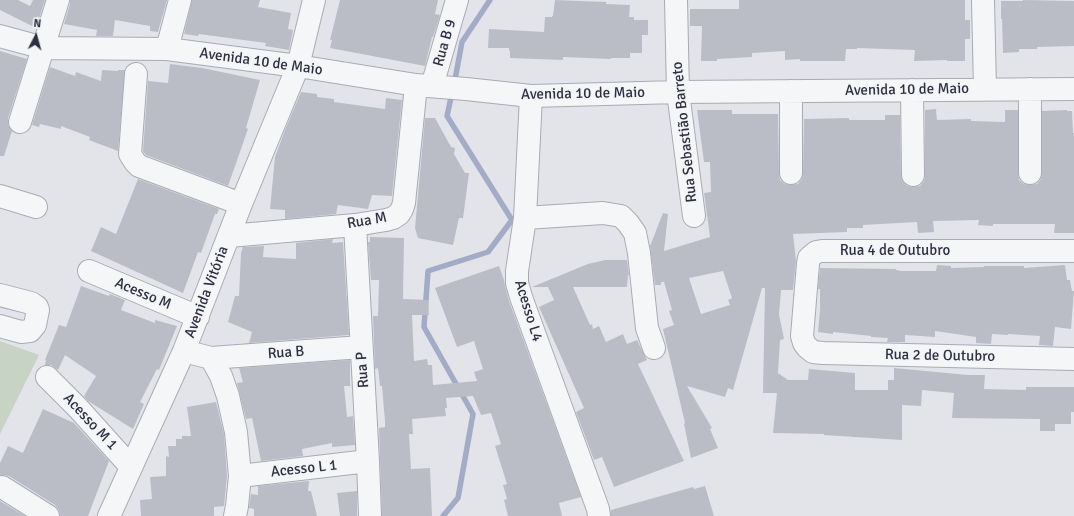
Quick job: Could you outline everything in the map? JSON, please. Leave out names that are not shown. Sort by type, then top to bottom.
[{"type":"street","points":[[20,122],[58,0]]},
{"type":"street","points":[[167,50],[180,0]]},
{"type":"street","name":"Avenida Vitória","points":[[109,516],[184,352],[241,204],[298,66],[314,0]]},
{"type":"street","name":"Rua B 9","points":[[430,86],[457,0]]},
{"type":"street","name":"Rua Sebastião Barreto","points":[[676,0],[678,92],[694,216]]},
{"type":"street","points":[[983,0],[985,89]]},
{"type":"street","name":"Avenida 10 de Maio","points":[[0,36],[44,48],[167,50],[298,66],[430,86],[531,96],[678,92],[1074,89]]},
{"type":"street","points":[[136,74],[130,154],[135,162],[139,166],[241,204]]},
{"type":"street","name":"Rua M","points":[[229,236],[355,225],[386,220],[399,214],[404,203],[430,86]]},
{"type":"street","points":[[1030,89],[1030,172]]},
{"type":"street","points":[[912,90],[913,175]]},
{"type":"street","points":[[791,91],[791,173]]},
{"type":"street","name":"Acesso L4","points":[[531,96],[525,218],[517,271],[517,283],[598,509],[599,516]]},
{"type":"street","points":[[0,196],[36,208]]},
{"type":"street","points":[[525,218],[603,213],[621,216],[628,223],[635,233],[639,252],[647,328],[654,348]]},
{"type":"street","name":"Rua P","points":[[355,225],[370,516]]},
{"type":"street","name":"Rua 4 de Outubro","points":[[807,348],[802,336],[808,264],[809,258],[816,252],[1074,251]]},
{"type":"street","name":"Acesso M","points":[[88,271],[198,317]]},
{"type":"street","points":[[0,295],[31,303],[38,310],[35,325],[30,330],[21,332],[0,326]]},
{"type":"street","name":"Rua B","points":[[184,352],[211,358],[361,347]]},
{"type":"street","name":"Rua 2 de Outubro","points":[[807,348],[813,352],[823,353],[1074,358]]},
{"type":"street","points":[[211,358],[221,376],[228,396],[236,432],[240,476],[235,516]]},
{"type":"street","name":"Acesso M 1","points":[[47,377],[78,408],[131,467]]},
{"type":"street","name":"Acesso L 1","points":[[240,476],[368,462]]},
{"type":"street","points":[[2,487],[48,516]]},
{"type":"green space","points":[[0,341],[39,355],[0,434]]},
{"type":"building","points":[[0,0],[18,0],[30,6],[33,0],[45,0],[36,28],[0,10]]},
{"type":"building","points":[[70,0],[167,0],[158,32],[150,31],[150,26],[115,20],[113,36],[96,36],[97,30],[64,24]]},
{"type":"building","points":[[192,0],[260,0],[258,7],[291,13],[288,29],[293,30],[289,50],[265,46],[266,43],[199,34],[198,36],[184,34]]},
{"type":"building","points":[[340,0],[438,0],[435,14],[440,15],[432,37],[425,66],[330,48],[332,40],[330,40]]},
{"type":"building","points":[[555,0],[606,2],[606,4],[630,5],[629,17],[634,17],[634,20],[648,20],[648,35],[642,35],[642,53],[630,53],[630,58],[611,59],[563,57],[563,60],[510,58],[509,48],[488,48],[489,29],[544,32],[545,17],[553,16]]},
{"type":"building","points":[[739,0],[965,0],[965,20],[970,20],[970,39],[965,39],[965,61],[914,61],[915,50],[857,48],[846,49],[845,61],[800,61],[800,59],[785,60],[785,51],[752,53],[752,57],[717,59],[717,61],[701,61],[702,26],[690,26],[690,9],[739,9]]},
{"type":"building","points":[[1001,1],[1074,1],[1074,46],[1037,47],[1037,49],[1019,49],[1019,52],[1003,53]]},
{"type":"building","points":[[0,51],[27,59],[8,118],[8,125],[12,131],[4,156],[0,156]]},
{"type":"building","points":[[170,64],[202,68],[260,80],[246,128],[248,129],[228,186],[146,155],[143,151],[148,81],[168,83]]},
{"type":"building","points":[[50,67],[75,76],[76,72],[101,81],[102,70],[125,70],[118,151],[89,140],[90,137],[61,126],[61,129],[40,124],[39,127],[32,125]]},
{"type":"building","points":[[301,92],[317,94],[317,97],[334,99],[334,102],[385,109],[386,98],[402,100],[392,196],[372,195],[368,209],[338,205],[336,214],[285,219],[285,210],[270,209],[275,157]]},
{"type":"building","points":[[936,109],[937,120],[971,119],[971,121],[1005,122],[1005,110],[1018,110],[1019,180],[1024,184],[1030,185],[1037,184],[1041,179],[1042,173],[1042,111],[1072,111],[1074,133],[1074,233],[1054,233],[1055,224],[993,224],[993,226],[978,225],[979,220],[933,221],[934,232],[918,233],[917,222],[863,225],[863,228],[847,228],[847,232],[793,234],[796,261],[793,290],[781,290],[779,314],[784,339],[780,340],[778,373],[788,380],[808,380],[809,369],[855,373],[855,390],[888,390],[888,380],[894,380],[894,368],[968,375],[985,375],[984,389],[1026,390],[1026,387],[1074,387],[1074,412],[1071,412],[1071,424],[1055,424],[1055,431],[1040,431],[1040,419],[952,418],[954,393],[922,390],[921,406],[902,405],[902,440],[824,434],[773,433],[777,393],[763,393],[765,288],[762,288],[733,390],[728,388],[725,397],[687,386],[712,428],[710,429],[718,448],[691,458],[685,423],[663,329],[674,325],[669,311],[672,310],[664,282],[661,282],[661,285],[655,285],[650,246],[663,213],[668,214],[664,251],[710,237],[704,193],[711,192],[710,162],[704,162],[697,110],[732,110],[732,114],[778,114],[780,180],[785,184],[791,185],[798,184],[802,179],[804,119],[849,118],[849,120],[885,120],[885,115],[900,115],[901,176],[902,181],[907,186],[913,187],[920,186],[924,181],[925,175],[925,110]],"holes":[[[723,271],[732,298],[728,300],[730,305],[701,314],[689,278]]]},
{"type":"building","points":[[425,118],[435,118],[451,147],[455,148],[454,154],[465,173],[469,173],[463,218],[459,218],[453,245],[418,238],[415,228]]},
{"type":"building","points":[[138,179],[219,209],[217,214],[215,214],[201,253],[198,252],[183,293],[91,251],[101,227],[116,234]]},
{"type":"building","points":[[370,237],[404,238],[403,299],[428,300],[429,315],[412,315],[414,361],[427,359],[428,365],[432,365],[433,385],[477,381],[474,372],[483,369],[474,341],[457,347],[435,288],[499,266],[509,301],[581,497],[559,503],[562,516],[508,516],[504,500],[507,499],[503,485],[507,484],[495,446],[501,444],[491,413],[481,415],[473,396],[446,398],[446,416],[412,419],[413,434],[409,434],[411,469],[430,468],[432,516],[382,516],[379,428],[385,427],[385,421],[382,386],[380,386],[378,368],[375,369],[373,316],[378,316],[379,280],[371,280],[368,242],[370,242]]},
{"type":"building","points":[[333,239],[332,243],[343,242],[349,335],[249,343],[252,332],[228,322],[235,296],[239,296],[241,253],[243,247],[264,246],[263,257],[296,259],[296,243]]},
{"type":"building","points":[[605,260],[627,260],[629,275],[627,287],[573,287],[590,325],[592,324],[593,329],[599,326],[606,342],[623,334],[627,344],[637,340],[647,360],[638,364],[684,461],[614,487],[602,457],[594,460],[576,412],[584,408],[539,307],[554,300],[548,287],[532,287],[588,264]]},
{"type":"building","points":[[937,265],[951,266],[951,268],[1024,266],[1024,268],[1065,265],[1067,280],[1070,280],[1072,291],[1074,291],[1071,329],[1055,327],[1053,346],[1039,345],[1040,336],[1008,334],[992,334],[991,344],[976,343],[976,337],[935,331],[935,337],[905,335],[905,342],[887,342],[888,338],[871,336],[818,332],[820,289],[818,289],[820,268],[936,271]]},
{"type":"building","points":[[81,286],[125,300],[121,310],[155,323],[155,320],[177,326],[159,370],[157,369],[140,402],[144,404],[133,429],[88,401],[84,396],[96,376],[65,355],[58,370],[51,365],[45,365],[45,360],[59,325],[66,327]]},
{"type":"building","points":[[350,360],[350,386],[344,386],[347,417],[353,416],[355,445],[332,447],[332,443],[302,449],[303,456],[261,461],[252,418],[246,419],[237,383],[243,382],[239,368]]},
{"type":"building","points":[[216,402],[224,434],[227,476],[224,506],[214,507],[214,516],[141,516],[140,500],[152,499],[150,477],[166,476],[166,456],[169,457],[168,446],[176,446],[176,439],[182,439],[182,436],[191,436],[187,407]]},
{"type":"building","points":[[43,409],[74,423],[109,461],[88,516],[60,516],[59,510],[55,505],[9,476],[0,475],[0,463],[8,446],[23,453]]},
{"type":"building","points":[[309,481],[308,491],[311,491],[317,516],[254,516],[254,509],[249,508],[251,494],[258,495],[258,486]]},
{"type":"building","points":[[705,486],[714,516],[611,516],[611,510],[693,487],[694,489]]},
{"type":"building","points":[[357,491],[357,516],[340,516],[337,493]]},
{"type":"building","points":[[0,501],[25,516],[0,516]]},
{"type":"waterway","points":[[454,85],[462,42],[490,0]]},
{"type":"waterway","points":[[443,516],[458,498],[473,414],[424,327],[428,271],[488,252],[512,220],[447,116],[452,93]]}]
